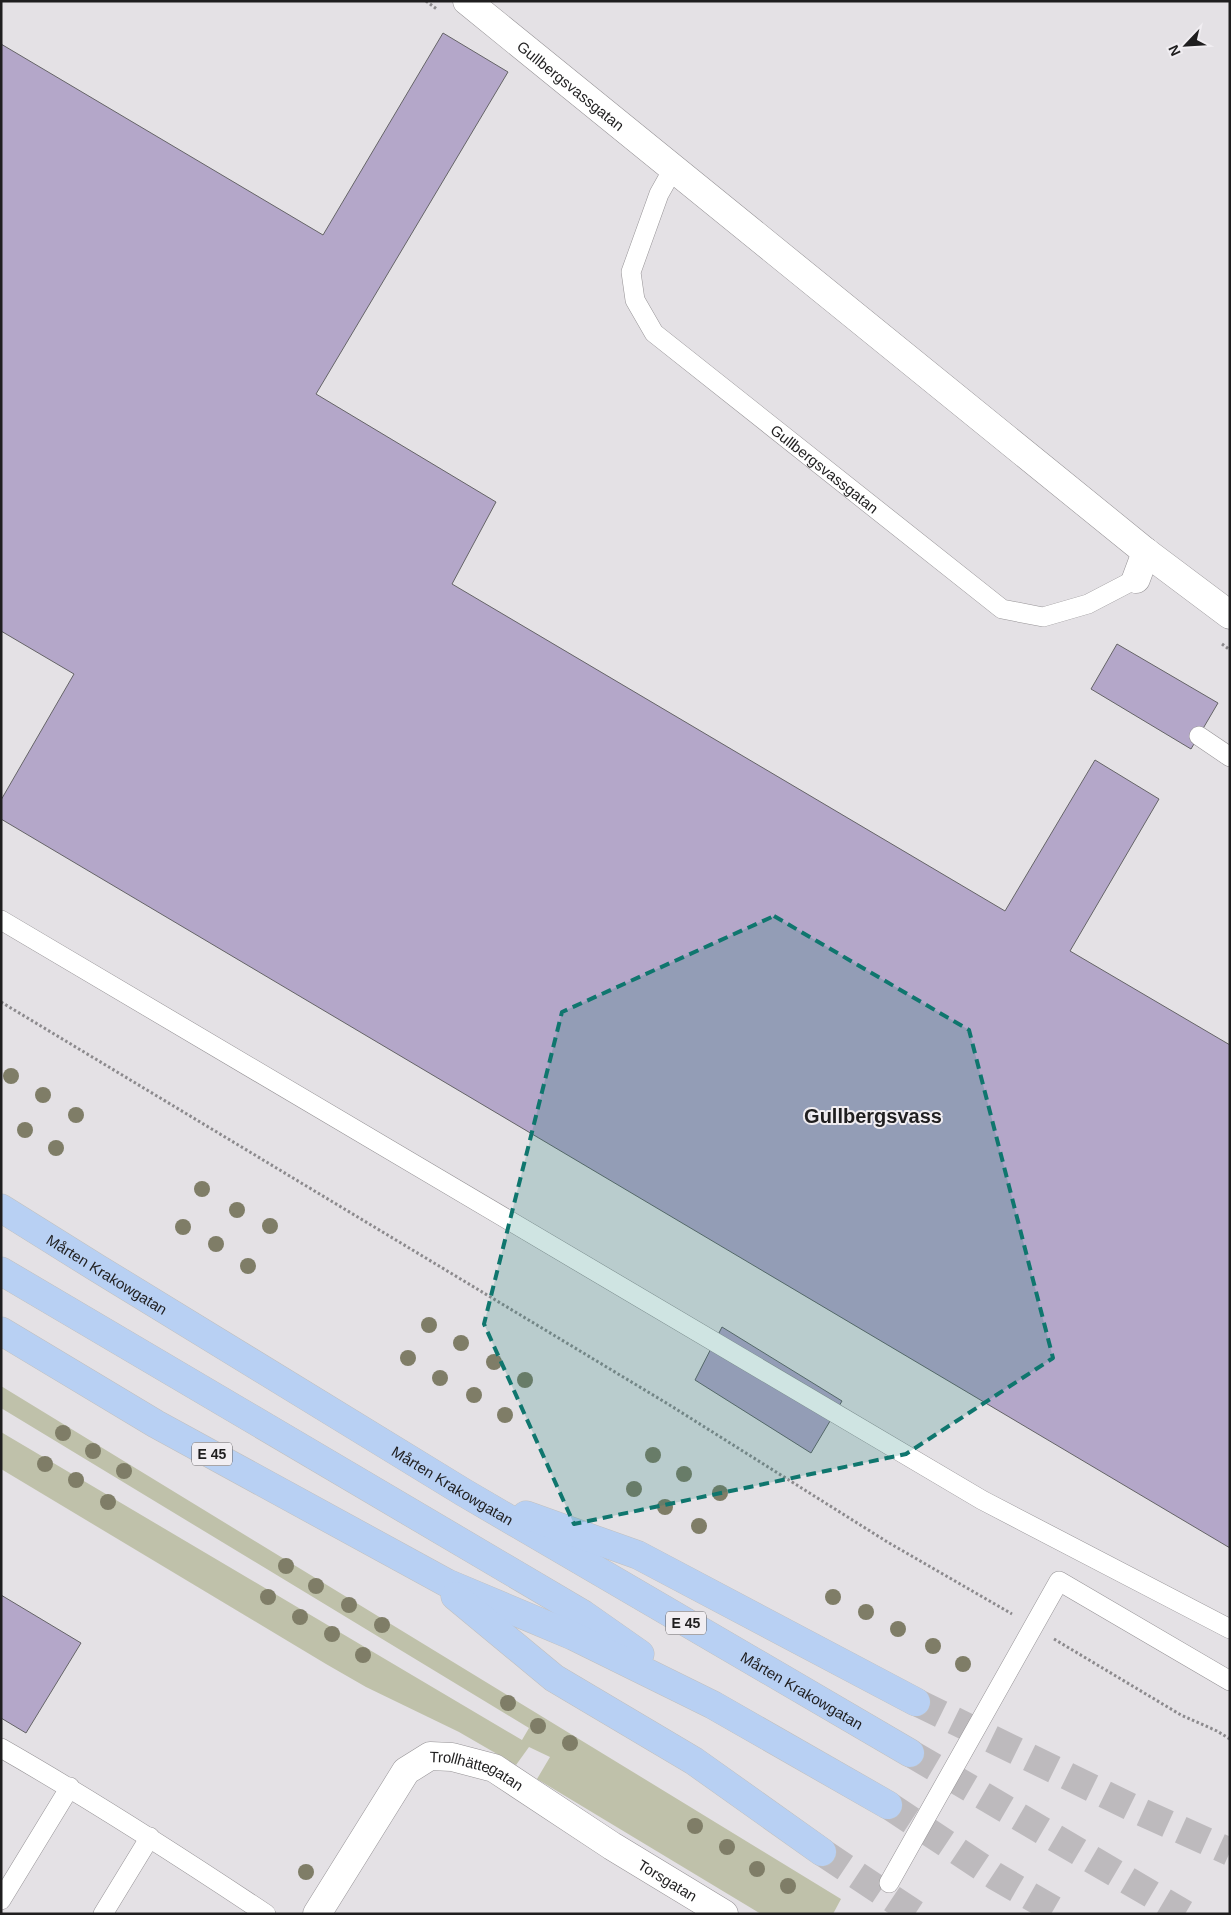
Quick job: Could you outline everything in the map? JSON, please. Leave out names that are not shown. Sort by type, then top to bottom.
[{"type":"highway","name":"Mårten Krakowgatan","points":[[1,1208],[463,1492],[910,1752]]},
{"type":"highway","points":[[1,1271],[583,1614],[713,1706]]},
{"type":"highway","name":"E 45","points":[[1,1331],[156,1424],[426,1571],[447,1582],[572,1636],[713,1706],[888,1805]]},
{"type":"highway","points":[[463,1492],[638,1555],[916,1702]]},
{"type":"highway","points":[[426,1571],[554,1678],[694,1761],[822,1852]]},
{"type":"street","name":"Gullbergsvassgatan","points":[[468,1],[1146,552],[1230,615]]},
{"type":"street","name":"Gullbergsvassgatan","points":[[1136,579],[1146,552]]},
{"type":"street","name":"Trollhättegatan","points":[[317,1914],[406,1771],[430,1756],[452,1757],[494,1768],[612,1846]]},
{"type":"street","name":"Torsgatan","points":[[612,1846],[724,1914]]},
{"type":"lane","name":"Gullbergsvassgatan","points":[[673,169],[659,194],[631,272],[635,300],[654,333],[1002,609],[1043,618],[1088,604],[1136,579]]},
{"type":"lane","points":[[1199,736],[1230,758]]},
{"type":"lane","points":[[1,920],[982,1500],[1230,1629]]},
{"type":"lane","points":[[889,1883],[1059,1581],[1230,1681]]},
{"type":"lane","points":[[1,1748],[150,1837],[266,1914]]},
{"type":"lane","points":[[1,1900],[70,1788]]},
{"type":"lane","points":[[103,1914],[150,1837]]},
{"type":"path","points":[[1,1002],[668,1404],[889,1543],[1181,1715],[1230,1739]]},
{"type":"highlighted area","points":[[774,916],[969,1030],[1053,1358],[906,1454],[574,1524],[484,1324],[562,1012]]},
{"type":"green space","points":[[1,1386],[841,1899],[833,1914],[761,1914],[537,1779],[550,1757],[529,1747],[516,1765],[459,1732],[366,1687],[1,1469],[1,1432],[522,1740],[529,1728],[1,1408]]},
{"type":"building","points":[[443,33],[508,72],[316,394],[496,502],[452,584],[1005,911],[1095,760],[1159,799],[1070,951],[1230,1045],[1230,1548],[1,819],[1,800],[74,674],[1,631],[1,44],[323,235]]},
{"type":"building","points":[[1117,644],[1218,703],[1191,749],[1091,689]]},
{"type":"building","points":[[722,1327],[842,1401],[811,1453],[695,1380]]},
{"type":"building","points":[[1,1595],[81,1643],[26,1733],[1,1718]]},
{"type":"tunnel","points":[[916,1702],[1139,1811],[1230,1852]]},
{"type":"tunnel","points":[[910,1753],[1185,1914]]},
{"type":"tunnel","points":[[888,1805],[995,1876],[1061,1914]]},
{"type":"tunnel","points":[[822,1852],[915,1914]]},
{"type":"district","name":"Gullbergsvass","points":[[873,1116]]}]
